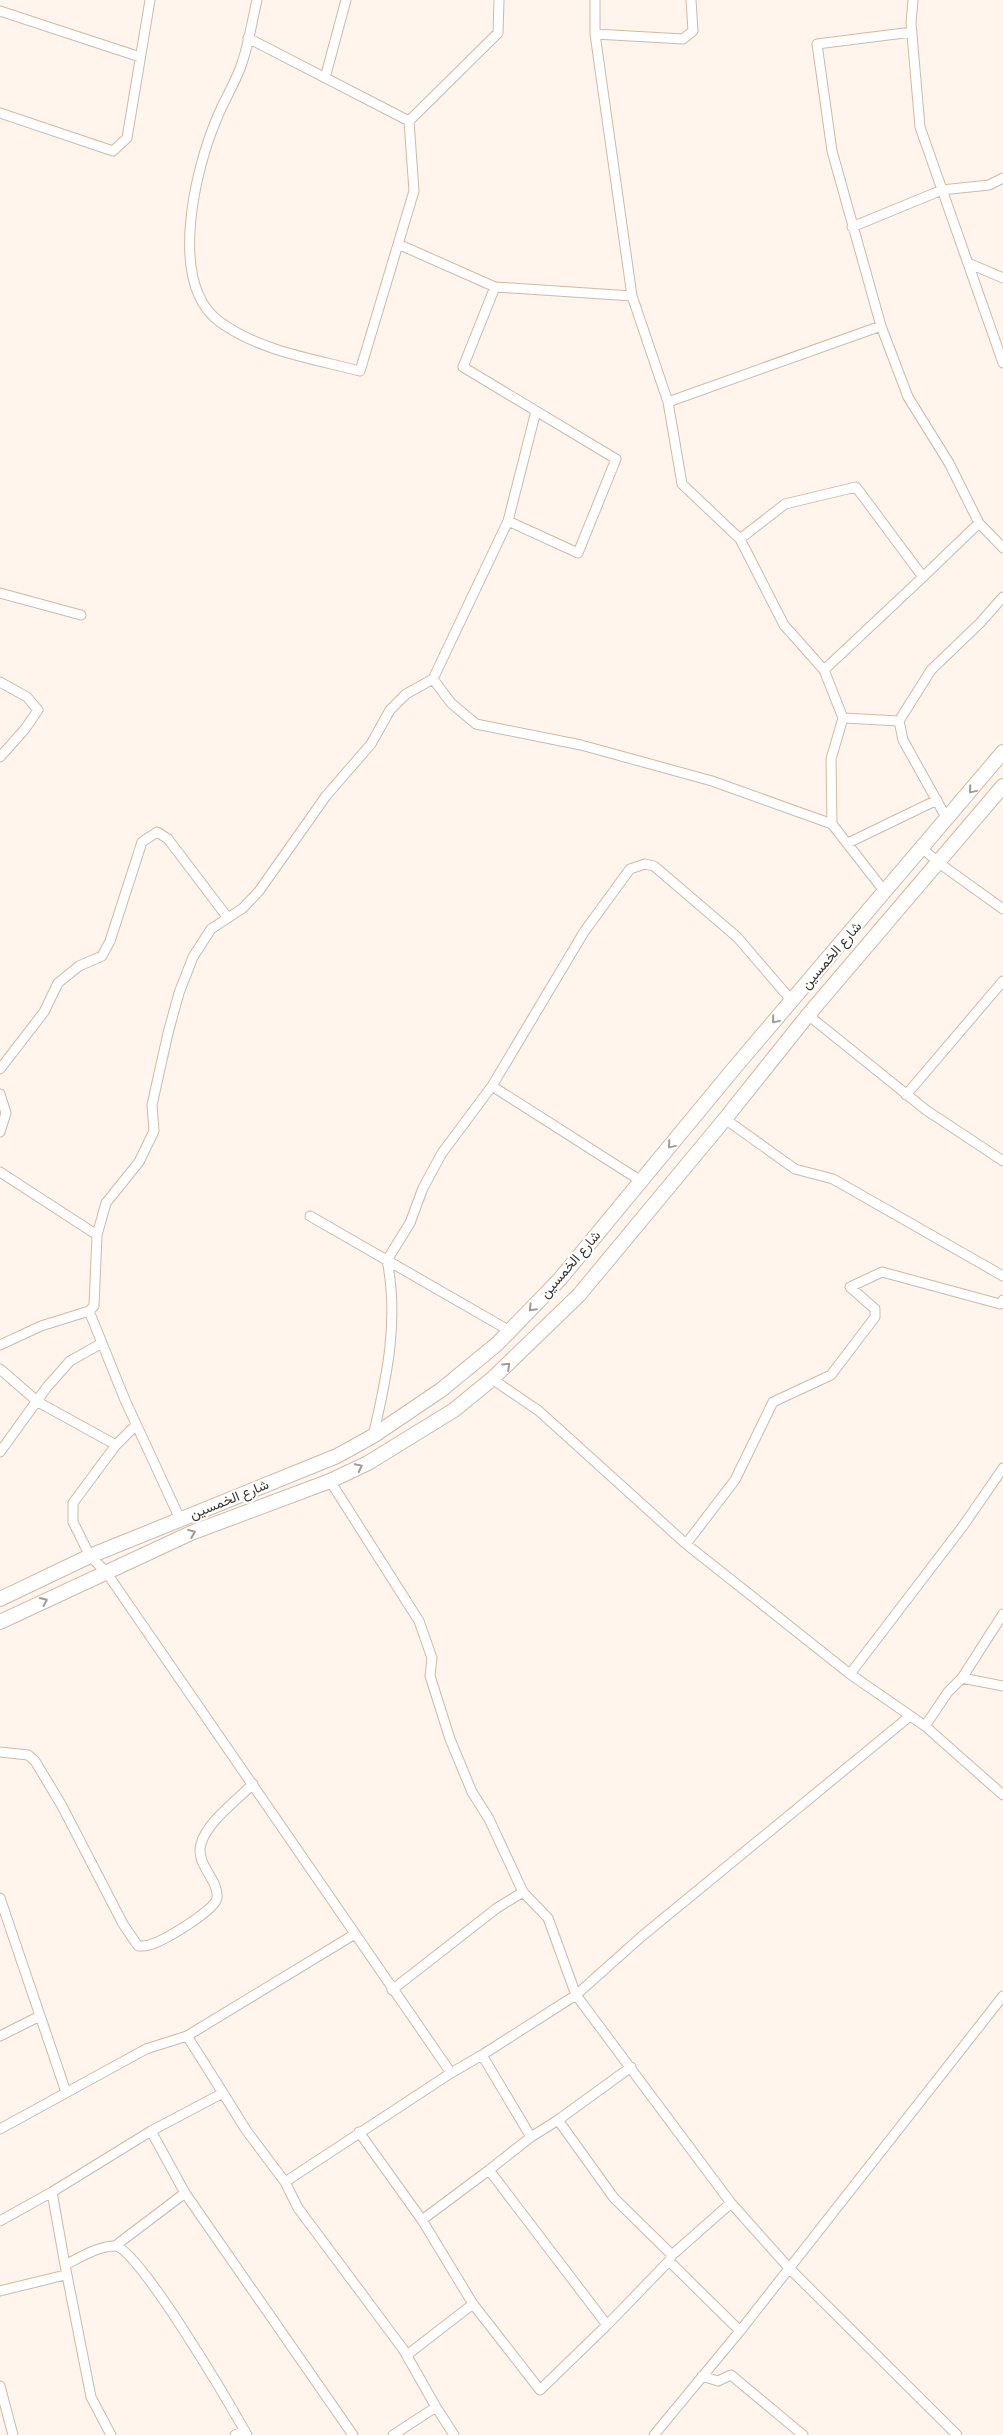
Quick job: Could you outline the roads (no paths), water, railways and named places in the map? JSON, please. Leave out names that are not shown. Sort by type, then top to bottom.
[{"type":"main road","name":"شارع الخمسين","points":[[0,1599],[90,1556],[337,1456],[373,1436],[441,1390],[510,1331],[560,1279],[736,1066],[1003,752]]},
{"type":"main road","name":"شارع الخمسين","points":[[0,1622],[191,1533],[330,1481],[368,1463],[454,1410],[492,1379],[578,1295],[725,1119],[756,1078],[1003,786]]},
{"type":"main road","points":[[736,1066],[756,1078]]},
{"type":"main road","points":[[441,1390],[454,1410]]},
{"type":"street","points":[[0,113],[113,151],[127,138],[150,0]]},
{"type":"street","points":[[257,0],[242,63],[216,119],[194,189],[190,261],[202,303],[220,322],[252,339],[279,350],[360,371],[414,191],[408,121]]},
{"type":"street","points":[[325,78],[346,0]]},
{"type":"street","points":[[408,121],[498,32],[499,0]]},
{"type":"street","points":[[594,0],[595,34],[632,296],[668,402],[682,484],[740,539],[784,625],[824,670],[843,718],[831,759],[832,824]]},
{"type":"street","points":[[595,34],[683,39],[693,31],[691,0]]},
{"type":"street","points":[[913,0],[912,32],[920,127],[1003,363]]},
{"type":"street","points":[[0,11],[140,57]]},
{"type":"street","points":[[912,32],[817,44],[832,151],[881,326],[908,397],[949,463],[979,523],[1003,548]]},
{"type":"street","points":[[248,38],[408,121]]},
{"type":"street","points":[[852,227],[942,190],[989,185],[1003,178]]},
{"type":"street","points":[[398,244],[496,287],[632,296]]},
{"type":"street","points":[[968,263],[1003,278]]},
{"type":"street","points":[[496,287],[463,367],[616,459],[578,553],[508,521]]},
{"type":"street","points":[[668,402],[881,326]]},
{"type":"street","points":[[0,1345],[41,1326],[89,1311],[94,1306],[97,1234],[106,1203],[139,1162],[154,1131],[152,1105],[168,1033],[179,993],[192,957],[211,929],[243,908],[259,891],[326,796],[371,744],[390,710],[406,694],[434,679],[508,521],[536,411]]},
{"type":"street","points":[[740,539],[785,504],[856,487],[923,577]]},
{"type":"street","points":[[824,670],[979,523]]},
{"type":"street","points":[[0,594],[81,616]]},
{"type":"street","points":[[947,819],[903,740],[898,721],[931,670],[980,623],[1003,597]]},
{"type":"street","points":[[434,679],[452,703],[476,724],[581,745],[712,781],[832,824],[885,892]]},
{"type":"street","points":[[0,682],[28,697],[38,710],[25,729],[0,757]]},
{"type":"street","points":[[843,718],[898,721]]},
{"type":"street","points":[[848,843],[937,800]]},
{"type":"street","points":[[0,1069],[44,1012],[58,984],[79,966],[102,956],[110,941],[142,842],[157,832],[168,839],[228,918]]},
{"type":"street","points":[[922,848],[939,863],[1003,908]]},
{"type":"street","points":[[373,1436],[383,1395],[393,1334],[393,1288],[387,1260],[410,1223],[423,1188],[442,1153],[492,1086],[584,932],[630,869],[645,864],[654,866],[738,936],[792,1001]]},
{"type":"street","points":[[906,1094],[1003,981]]},
{"type":"street","points":[[808,1016],[906,1094],[1003,1161]]},
{"type":"street","points":[[492,1086],[641,1181]]},
{"type":"street","points":[[0,1094],[6,1113],[0,1132]]},
{"type":"street","points":[[725,1119],[795,1169],[834,1178],[1003,1276]]},
{"type":"street","points":[[0,1172],[97,1234]]},
{"type":"street","points":[[310,1216],[510,1331]]},
{"type":"street","points":[[686,1544],[735,1480],[772,1402],[831,1375],[876,1318],[875,1308],[850,1287],[882,1272],[1000,1304],[1003,1300]]},
{"type":"street","points":[[89,1311],[136,1425],[180,1519]]},
{"type":"street","points":[[0,1452],[47,1387],[70,1361],[102,1343]]},
{"type":"street","points":[[0,1369],[38,1402],[116,1445]]},
{"type":"street","points":[[492,1379],[539,1411],[686,1544],[850,1674],[925,1726],[1003,1795]]},
{"type":"street","points":[[136,1425],[116,1445],[73,1503],[73,1522],[90,1556],[106,1572],[253,1784],[392,1990],[451,2073]]},
{"type":"street","points":[[850,1674],[963,1526],[1003,1468]]},
{"type":"street","points":[[330,1481],[419,1621],[432,1658],[430,1676],[450,1739],[472,1792],[489,1819],[523,1892],[548,1918],[576,1995],[731,2203],[788,2267],[957,2435]]},
{"type":"street","points":[[925,1726],[948,1692],[962,1678],[1003,1614]]},
{"type":"street","points":[[962,1678],[1003,1686]]},
{"type":"street","points":[[285,2182],[451,2073],[576,1995],[640,1937],[910,1716]]},
{"type":"street","points":[[0,1752],[28,1756],[35,1761],[62,1806],[123,1924],[138,1946],[150,1945],[207,1913],[216,1904],[218,1896],[200,1860],[200,1846],[206,1832],[253,1784]]},
{"type":"street","points":[[392,1990],[497,1908],[523,1892]]},
{"type":"street","points":[[0,1898],[66,2092]]},
{"type":"street","points":[[0,2129],[146,2049],[187,2036],[354,1934]]},
{"type":"street","points":[[654,2435],[740,2331],[788,2267],[1003,1996]]},
{"type":"street","points":[[0,2036],[40,2016]]},
{"type":"street","points":[[187,2036],[246,2130],[285,2182],[298,2208],[407,2355],[454,2435]]},
{"type":"street","points":[[482,2055],[531,2137]]},
{"type":"street","points":[[422,2220],[531,2137],[558,2120],[631,2067]]},
{"type":"street","points":[[0,2222],[151,2131],[223,2093]]},
{"type":"street","points":[[558,2120],[614,2198],[740,2331]]},
{"type":"street","points":[[151,2131],[185,2193],[353,2435]]},
{"type":"street","points":[[360,2132],[422,2220],[473,2304],[540,2390],[607,2325],[670,2258],[731,2203]]},
{"type":"street","points":[[489,2170],[607,2325]]},
{"type":"street","points":[[52,2192],[65,2275],[91,2397],[111,2435]]},
{"type":"street","points":[[64,2264],[93,2252],[115,2246],[185,2193]]},
{"type":"street","points":[[115,2246],[126,2251],[162,2299],[220,2387],[245,2433],[235,2435]]},
{"type":"street","points":[[0,2292],[65,2275]]},
{"type":"street","points":[[407,2355],[473,2304]]},
{"type":"street","points":[[702,2376],[718,2381],[731,2375],[802,2435]]},
{"type":"street","points":[[0,2386],[13,2435]]},
{"type":"street","points":[[393,2435],[436,2407]]}]
